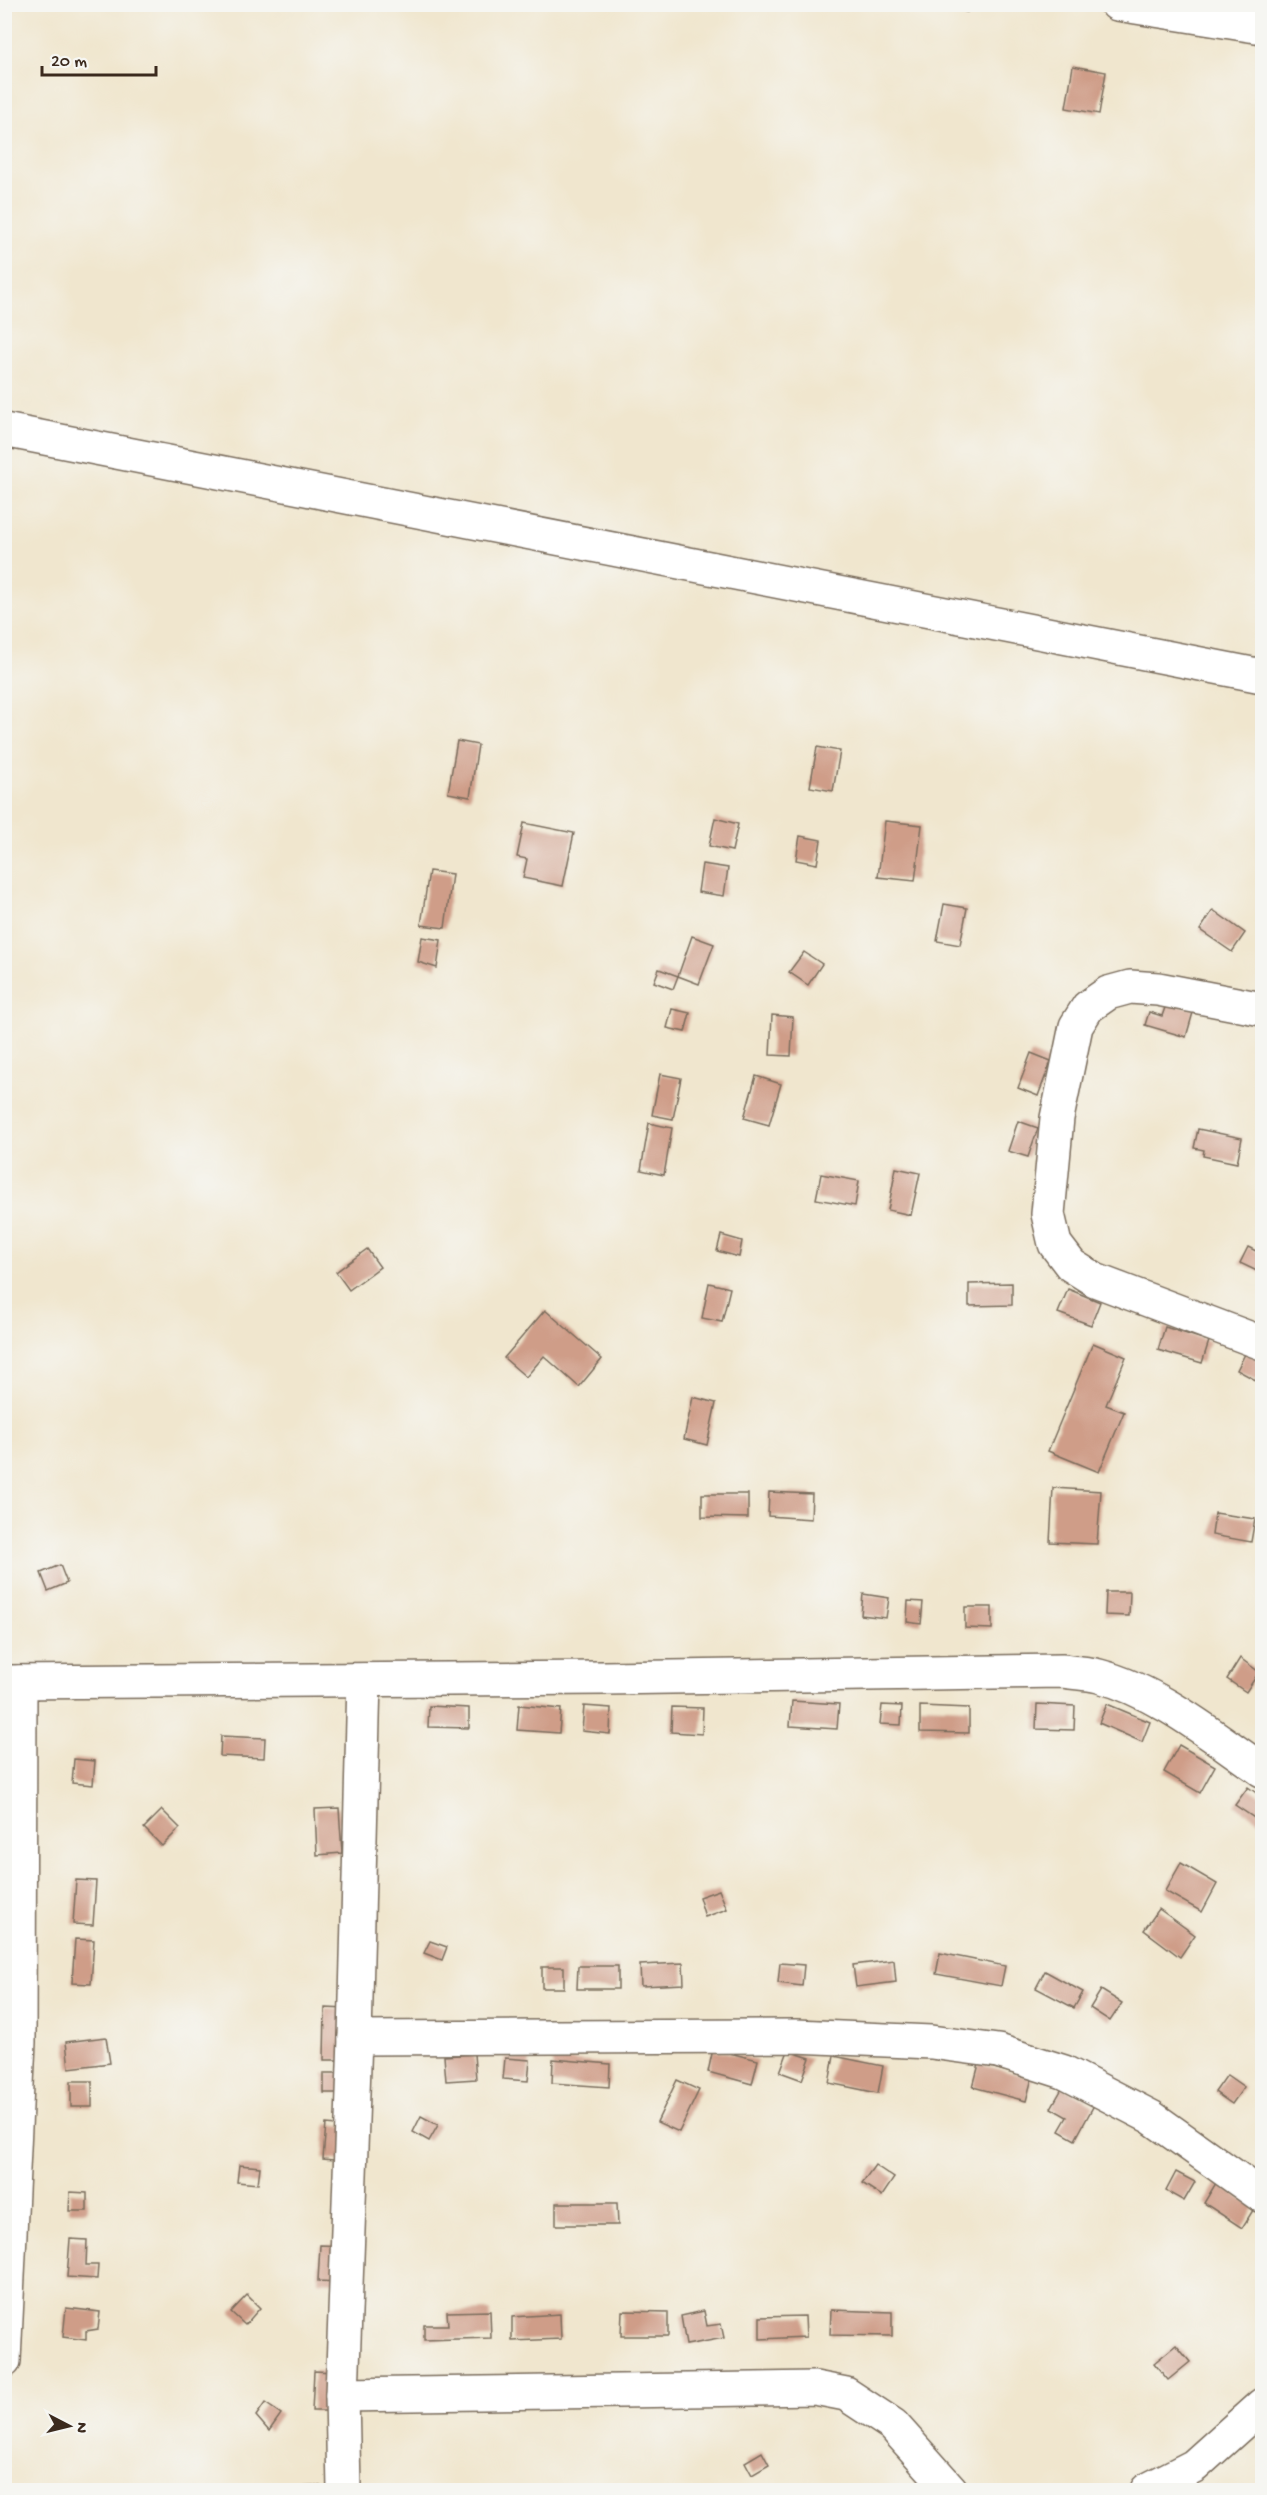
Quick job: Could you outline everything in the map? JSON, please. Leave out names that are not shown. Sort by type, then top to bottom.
[{"type":"street","points":[[1117,4],[1163,8],[1263,27]]},
{"type":"street","points":[[4,430],[1263,676]]},
{"type":"street","points":[[1263,1009],[1158,989],[1130,987],[1108,993],[1088,1007],[1076,1026],[1058,1118],[1048,1214],[1055,1244],[1071,1265],[1095,1280],[1263,1343]]},
{"type":"street","points":[[4,2361],[12,2042],[12,1682],[1063,1671],[1098,1675],[1130,1687],[1169,1708],[1263,1770]]},
{"type":"street","points":[[344,2490],[342,2395],[355,2038],[364,1680]]},
{"type":"street","points":[[355,2038],[796,2036],[931,2042],[998,2051],[1064,2072],[1151,2117],[1263,2196]]},
{"type":"street","points":[[342,2395],[815,2388],[846,2394],[893,2425],[951,2490]]},
{"type":"street","points":[[1147,2490],[1194,2466],[1263,2405]]},
{"type":"building","points":[[931,4],[969,4],[967,12]]},
{"type":"building","points":[[1073,66],[1106,72],[1099,114],[1066,108]]},
{"type":"building","points":[[457,741],[478,745],[470,797],[448,793]]},
{"type":"building","points":[[817,747],[840,751],[833,791],[810,787]]},
{"type":"building","points":[[715,818],[738,824],[732,851],[709,846]]},
{"type":"building","points":[[885,821],[922,825],[915,881],[878,877]]},
{"type":"building","points":[[524,823],[574,833],[563,886],[523,878],[527,859],[517,857]]},
{"type":"building","points":[[800,836],[821,840],[817,864],[796,860]]},
{"type":"building","points":[[702,864],[728,868],[724,896],[698,892]]},
{"type":"building","points":[[429,871],[452,874],[445,928],[421,925]]},
{"type":"building","points":[[944,904],[967,908],[960,945],[937,941]]},
{"type":"building","points":[[1213,910],[1245,933],[1232,952],[1200,930]]},
{"type":"building","points":[[692,936],[714,944],[699,984],[678,976]]},
{"type":"building","points":[[422,937],[441,940],[437,968],[418,962]]},
{"type":"building","points":[[804,952],[822,964],[808,985],[789,972]]},
{"type":"building","points":[[659,969],[678,976],[673,989],[654,982]]},
{"type":"building","points":[[1167,1002],[1194,1009],[1186,1037],[1145,1025],[1149,1012],[1162,1016]]},
{"type":"building","points":[[672,1009],[690,1013],[685,1032],[667,1028]]},
{"type":"building","points":[[772,1015],[793,1017],[791,1056],[770,1055]]},
{"type":"building","points":[[1031,1053],[1051,1061],[1038,1096],[1018,1088]]},
{"type":"building","points":[[660,1074],[681,1078],[673,1119],[652,1115]]},
{"type":"building","points":[[756,1076],[781,1084],[769,1125],[744,1118]]},
{"type":"building","points":[[1018,1121],[1038,1128],[1028,1157],[1008,1151]]},
{"type":"building","points":[[649,1123],[672,1128],[664,1175],[641,1170]]},
{"type":"building","points":[[1198,1129],[1242,1138],[1237,1163],[1203,1156],[1204,1150],[1194,1148]]},
{"type":"building","points":[[896,1168],[920,1173],[911,1215],[888,1210]]},
{"type":"building","points":[[821,1174],[859,1181],[855,1206],[816,1199]]},
{"type":"building","points":[[721,1235],[742,1241],[739,1257],[717,1251]]},
{"type":"building","points":[[1248,1247],[1262,1254],[1261,1273],[1240,1263]]},
{"type":"building","points":[[367,1249],[380,1267],[349,1290],[336,1272]]},
{"type":"building","points":[[709,1283],[730,1288],[722,1322],[702,1318]]},
{"type":"building","points":[[1012,1283],[1012,1305],[969,1306],[969,1284]]},
{"type":"building","points":[[1068,1289],[1100,1302],[1091,1325],[1058,1313]]},
{"type":"building","points":[[545,1310],[602,1359],[579,1387],[544,1356],[526,1377],[504,1358]]},
{"type":"building","points":[[1165,1327],[1209,1341],[1202,1363],[1158,1350]]},
{"type":"building","points":[[1093,1343],[1126,1357],[1106,1405],[1124,1412],[1099,1472],[1048,1451]]},
{"type":"building","points":[[1246,1352],[1262,1361],[1261,1383],[1237,1370]]},
{"type":"building","points":[[693,1397],[716,1403],[707,1445],[684,1439]]},
{"type":"building","points":[[1053,1488],[1101,1491],[1097,1544],[1050,1542]]},
{"type":"building","points":[[769,1492],[812,1494],[811,1519],[768,1516]]},
{"type":"building","points":[[702,1494],[748,1494],[748,1518],[702,1517]]},
{"type":"building","points":[[1215,1513],[1255,1519],[1251,1542],[1212,1535]]},
{"type":"building","points":[[60,1565],[67,1583],[48,1591],[41,1573]]},
{"type":"building","points":[[1106,1592],[1130,1592],[1129,1616],[1105,1615]]},
{"type":"building","points":[[863,1594],[889,1598],[886,1618],[861,1615]]},
{"type":"building","points":[[908,1601],[923,1602],[921,1624],[907,1622]]},
{"type":"building","points":[[965,1607],[992,1607],[992,1629],[965,1628]]},
{"type":"building","points":[[1240,1658],[1259,1672],[1246,1692],[1227,1679]]},
{"type":"building","points":[[792,1701],[839,1704],[837,1729],[790,1726]]},
{"type":"building","points":[[1037,1704],[1075,1706],[1074,1730],[1036,1729]]},
{"type":"building","points":[[1107,1704],[1150,1722],[1142,1742],[1099,1723]]},
{"type":"building","points":[[519,1705],[561,1709],[559,1733],[517,1730]]},
{"type":"building","points":[[882,1705],[902,1706],[901,1725],[880,1724]]},
{"type":"building","points":[[429,1706],[469,1708],[469,1728],[428,1727]]},
{"type":"building","points":[[584,1706],[611,1708],[610,1734],[582,1731]]},
{"type":"building","points":[[920,1706],[969,1708],[969,1733],[920,1732]]},
{"type":"building","points":[[672,1707],[703,1708],[702,1734],[671,1732]]},
{"type":"building","points":[[221,1736],[265,1738],[264,1758],[220,1756]]},
{"type":"building","points":[[1179,1745],[1215,1766],[1200,1793],[1164,1772]]},
{"type":"building","points":[[74,1759],[95,1761],[93,1785],[72,1783]]},
{"type":"building","points":[[1248,1787],[1262,1797],[1262,1823],[1235,1805]]},
{"type":"building","points":[[339,1808],[342,1853],[317,1855],[315,1809]]},
{"type":"building","points":[[162,1810],[180,1828],[162,1846],[144,1828]]},
{"type":"building","points":[[1181,1863],[1217,1884],[1202,1912],[1165,1891]]},
{"type":"building","points":[[76,1880],[96,1881],[93,1925],[73,1924]]},
{"type":"building","points":[[719,1890],[727,1909],[705,1917],[699,1897]]},
{"type":"building","points":[[1159,1909],[1195,1935],[1180,1957],[1144,1930]]},
{"type":"building","points":[[75,1939],[94,1940],[91,1984],[72,1983]]},
{"type":"building","points":[[430,1941],[447,1947],[442,1960],[424,1953]]},
{"type":"building","points":[[940,1953],[1005,1966],[1001,1986],[936,1974]]},
{"type":"building","points":[[894,1960],[896,1982],[856,1987],[853,1965]]},
{"type":"building","points":[[683,1963],[684,1984],[641,1986],[640,1965]]},
{"type":"building","points":[[780,1963],[804,1965],[802,1986],[778,1983]]},
{"type":"building","points":[[578,1966],[618,1966],[618,1989],[577,1989]]},
{"type":"building","points":[[542,1967],[564,1967],[564,1988],[542,1988]]},
{"type":"building","points":[[1045,1971],[1083,1992],[1074,2008],[1036,1988]]},
{"type":"building","points":[[1101,1990],[1122,2003],[1110,2021],[1090,2008]]},
{"type":"building","points":[[325,2008],[347,2009],[346,2060],[324,2060]]},
{"type":"building","points":[[106,2037],[110,2063],[69,2068],[66,2042]]},
{"type":"building","points":[[713,2049],[758,2060],[752,2084],[708,2072]]},
{"type":"building","points":[[788,2051],[810,2058],[802,2080],[780,2072]]},
{"type":"building","points":[[474,2054],[476,2079],[446,2081],[444,2056]]},
{"type":"building","points":[[834,2056],[883,2066],[878,2093],[829,2083]]},
{"type":"building","points":[[505,2058],[530,2060],[528,2081],[503,2079]]},
{"type":"building","points":[[553,2059],[610,2064],[609,2087],[552,2083]]},
{"type":"building","points":[[979,2064],[1032,2078],[1026,2101],[973,2087]]},
{"type":"building","points":[[324,2073],[341,2073],[341,2093],[324,2093]]},
{"type":"building","points":[[1227,2075],[1244,2087],[1232,2104],[1215,2092]]},
{"type":"building","points":[[677,2080],[699,2090],[679,2132],[657,2122]]},
{"type":"building","points":[[71,2081],[92,2081],[92,2107],[71,2107]]},
{"type":"building","points":[[1063,2087],[1094,2105],[1075,2140],[1059,2131],[1067,2117],[1051,2108]]},
{"type":"building","points":[[421,2116],[438,2125],[429,2141],[413,2132]]},
{"type":"building","points":[[326,2124],[347,2126],[344,2161],[323,2159]]},
{"type":"building","points":[[239,2165],[260,2167],[258,2184],[237,2182]]},
{"type":"building","points":[[875,2165],[894,2178],[882,2196],[862,2183]]},
{"type":"building","points":[[1176,2172],[1195,2182],[1184,2201],[1166,2191]]},
{"type":"building","points":[[1216,2183],[1255,2207],[1242,2228],[1204,2203]]},
{"type":"building","points":[[70,2192],[87,2193],[87,2211],[69,2211]]},
{"type":"building","points":[[556,2203],[617,2203],[618,2225],[556,2225]]},
{"type":"building","points":[[70,2239],[87,2240],[86,2265],[98,2265],[97,2279],[67,2277]]},
{"type":"building","points":[[320,2245],[342,2246],[339,2282],[318,2281]]},
{"type":"building","points":[[247,2295],[260,2308],[245,2325],[231,2312]]},
{"type":"building","points":[[66,2308],[100,2312],[98,2329],[86,2331],[86,2340],[63,2337]]},
{"type":"building","points":[[831,2310],[892,2312],[892,2336],[830,2335]]},
{"type":"building","points":[[490,2311],[491,2338],[424,2340],[424,2325],[448,2325],[447,2312]]},
{"type":"building","points":[[622,2311],[668,2312],[668,2336],[621,2336]]},
{"type":"building","points":[[704,2311],[707,2326],[721,2324],[724,2338],[686,2345],[681,2316]]},
{"type":"building","points":[[560,2314],[561,2339],[512,2341],[512,2317]]},
{"type":"building","points":[[805,2316],[806,2337],[760,2339],[760,2317]]},
{"type":"building","points":[[1176,2345],[1190,2362],[1168,2380],[1154,2363]]},
{"type":"building","points":[[314,2371],[334,2372],[332,2411],[312,2411]]},
{"type":"building","points":[[265,2403],[281,2414],[269,2431],[256,2416]]},
{"type":"building","points":[[762,2452],[769,2465],[752,2475],[745,2462]]},
{"type":"building","points":[[320,2486],[320,2490],[297,2490],[297,2487]]}]
